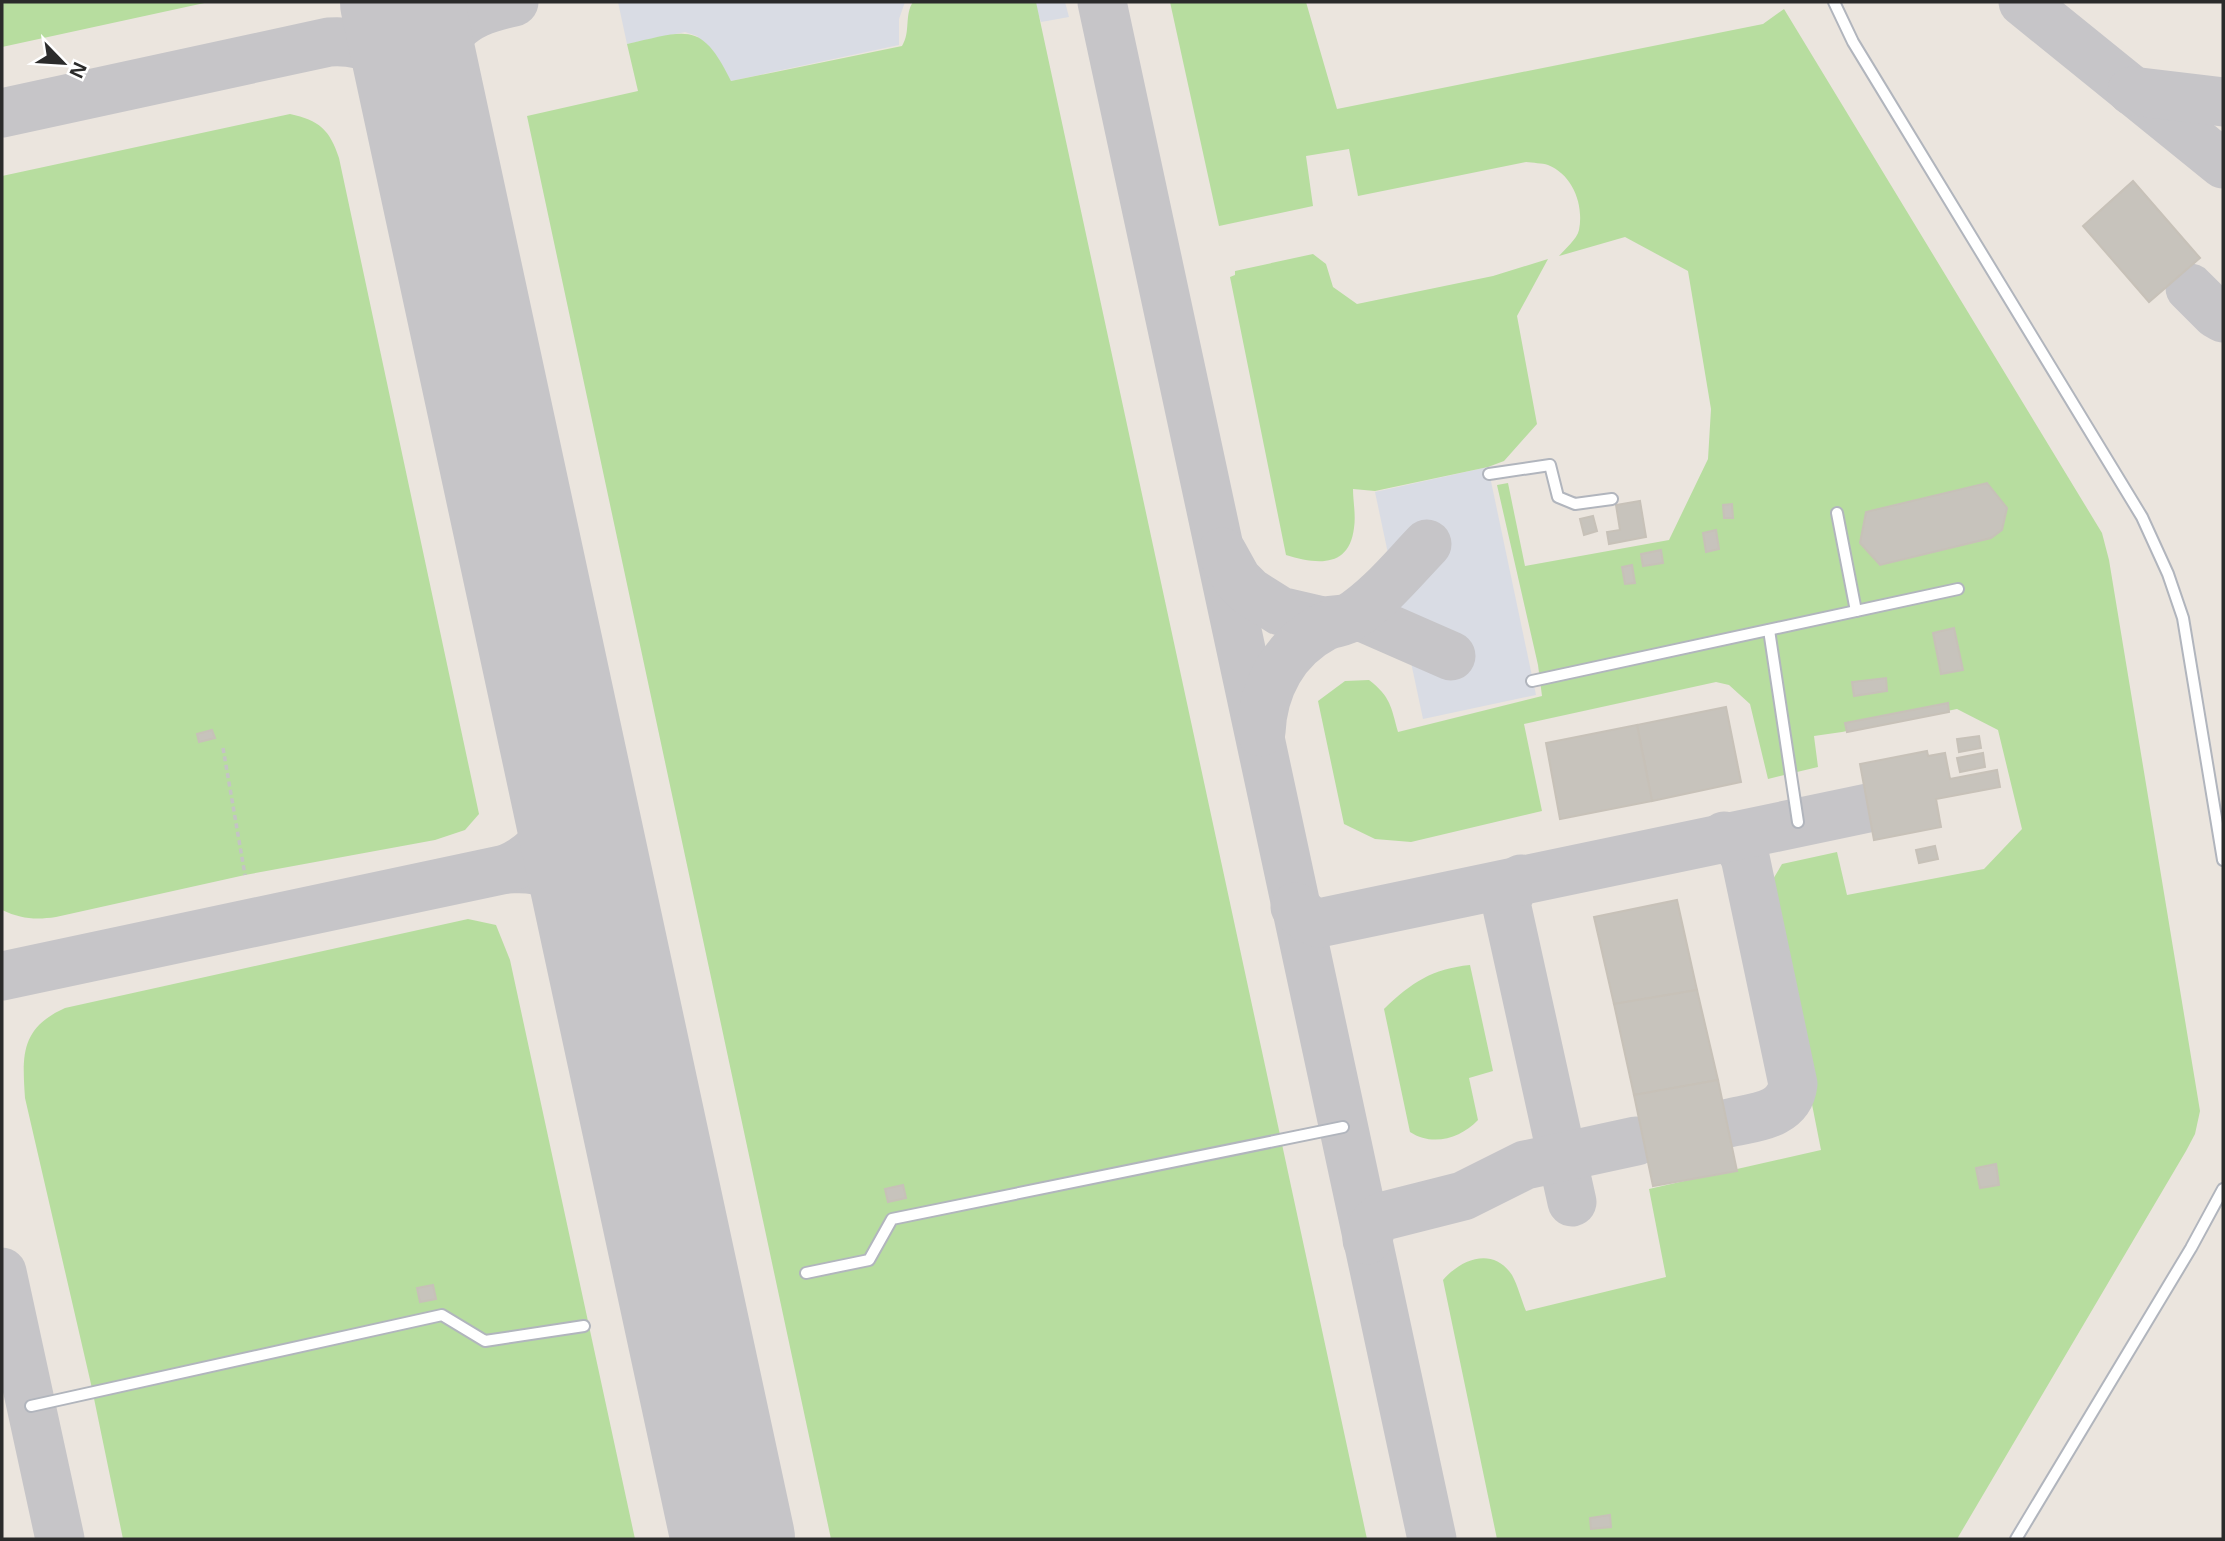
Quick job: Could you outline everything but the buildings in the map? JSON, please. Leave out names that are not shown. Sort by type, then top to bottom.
[{"type":"lane","points":[[1834,2],[1853,43],[2142,517],[2168,574],[2183,618],[2223,860]]},
{"type":"lane","points":[[1489,474],[1550,465],[1558,497],[1575,504],[1612,499]]},
{"type":"lane","points":[[1837,513],[1856,611]]},
{"type":"lane","points":[[1532,681],[1958,589]]},
{"type":"lane","points":[[1769,630],[1798,822]]},
{"type":"lane","points":[[806,1273],[869,1260],[892,1219],[1343,1127]]},
{"type":"lane","points":[[2016,1539],[2223,1189]]},
{"type":"lane","points":[[31,1406],[442,1314],[485,1340],[584,1326]]},
{"type":"path","points":[[223,748],[245,875]]},
{"type":"shaded area","points":[[618,2],[905,2],[899,19],[899,45],[731,81],[697,36],[685,32],[627,44]]},
{"type":"shaded area","points":[[1034,2],[1065,2],[1069,17],[1041,22]]},
{"type":"shaded area","points":[[1488,467],[1536,695],[1423,719],[1375,492]]},
{"type":"green space","points":[[2,2],[209,2],[2,47]]},
{"type":"green space","points":[[913,2],[1036,2],[1367,1539],[831,1539],[527,116],[638,91],[627,44],[678,34],[690,35],[701,39],[711,48],[731,81],[902,46]]},
{"type":"green space","points":[[1170,2],[1306,2],[1337,109],[1763,24],[1784,9],[2102,533],[2109,560],[2200,1111],[2195,1134],[2186,1151],[1957,1539],[1497,1539],[1443,1280],[1468,1262],[1487,1258],[1496,1261],[1512,1275],[1526,1311],[1666,1277],[1649,1189],[1821,1150],[1769,886],[1782,864],[1837,852],[1847,895],[1984,869],[2022,829],[1998,730],[1957,709],[1814,736],[1818,767],[1768,779],[1750,704],[1729,685],[1716,682],[1524,724],[1542,811],[1411,842],[1375,839],[1344,824],[1318,701],[1345,681],[1369,680],[1376,686],[1389,703],[1398,732],[1542,696],[1538,665],[1497,485],[1508,483],[1525,566],[1669,540],[1708,459],[1711,409],[1688,271],[1625,237],[1559,256],[1579,230],[1580,211],[1575,192],[1557,170],[1546,164],[1526,162],[1358,196],[1349,149],[1306,156],[1313,206],[1219,226]]},
{"type":"green space","points":[[290,114],[309,119],[322,128],[332,140],[339,158],[479,814],[465,830],[435,840],[245,875],[56,917],[29,918],[9,913],[2,910],[2,176]]},
{"type":"green space","points":[[1313,254],[1326,264],[1333,287],[1357,304],[1493,276],[1548,259],[1517,316],[1537,424],[1504,461],[1488,467],[1375,491],[1353,489],[1355,523],[1351,541],[1338,557],[1319,561],[1286,555],[1230,277],[1235,275],[1235,271]]},
{"type":"green space","points":[[468,919],[496,925],[510,960],[635,1539],[123,1539],[91,1384],[25,1098],[25,1055],[32,1034],[40,1024],[65,1008]]},
{"type":"green space","points":[[1470,965],[1493,1071],[1469,1078],[1478,1120],[1455,1136],[1437,1140],[1419,1137],[1410,1132],[1384,1009],[1423,978],[1444,970]]},
{"type":"taxiway","points":[[2,113],[329,42],[370,47],[393,59],[422,88],[437,54],[454,30],[477,13],[514,2]]},
{"type":"taxiway","points":[[1102,2],[1432,1539]]},
{"type":"taxiway","points":[[2023,2],[2223,164]]},
{"type":"taxiway","points":[[2132,91],[2223,102]]},
{"type":"taxiway","points":[[2190,288],[2223,318]]},
{"type":"taxiway","points":[[1261,732],[1271,685],[1287,658],[1310,636],[1324,627],[1346,620],[1370,602],[1427,544]]},
{"type":"taxiway","points":[[1222,552],[1237,579],[1250,592],[1280,611],[1323,621],[1362,617],[1451,656]]},
{"type":"taxiway","points":[[2,976],[506,869],[532,854],[550,833],[562,808],[570,780]]},
{"type":"taxiway","points":[[1295,907],[1307,918],[1319,923],[1868,808]]},
{"type":"taxiway","points":[[1724,836],[1737,844],[1745,857],[1793,1084],[1790,1095],[1778,1109],[1729,1123]]},
{"type":"taxiway","points":[[506,869],[532,869],[555,877],[580,898],[600,923]]},
{"type":"taxiway","points":[[1521,879],[1513,886],[1506,903],[1572,1202]]},
{"type":"taxiway","points":[[1367,1240],[1375,1223],[1384,1216],[1463,1196],[1525,1165],[1636,1141]]},
{"type":"taxiway","points":[[2,1272],[60,1539]]},
{"type":"runway","points":[[402,2],[733,1539]]}]
